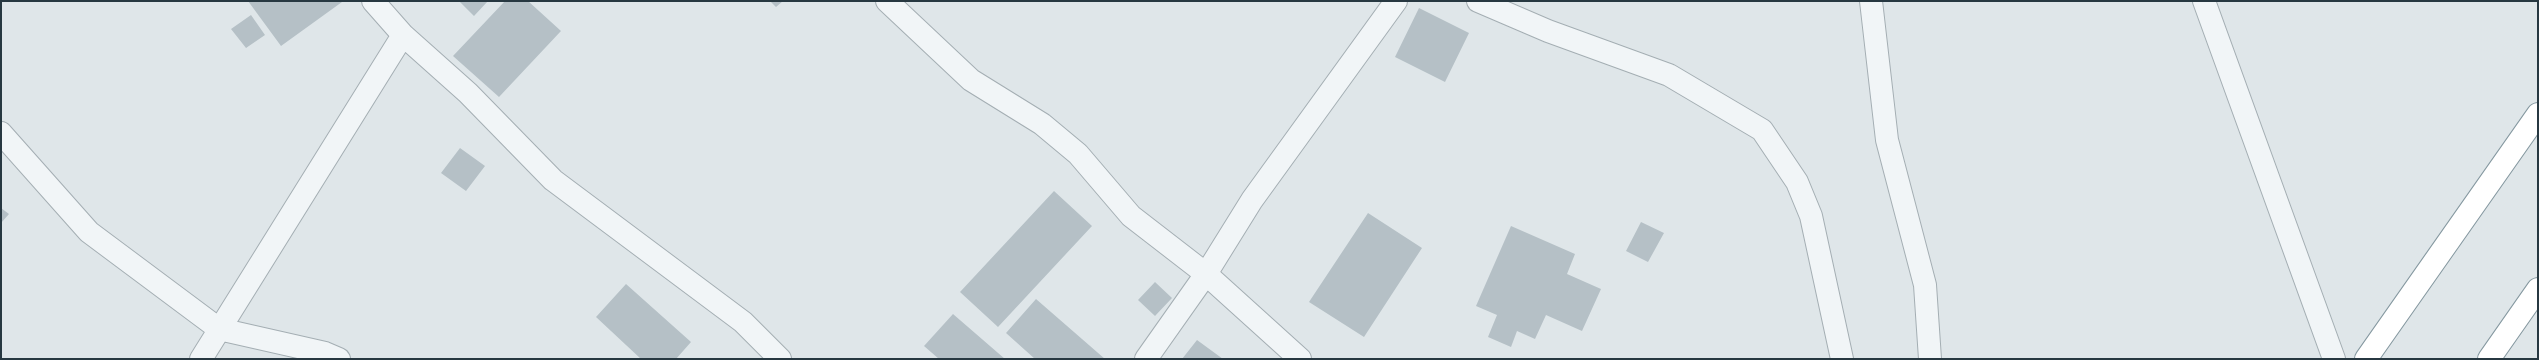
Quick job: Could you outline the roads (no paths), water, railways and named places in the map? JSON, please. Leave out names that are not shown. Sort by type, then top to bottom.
[{"type":"highway","points":[[2366,359],[2538,114]]},
{"type":"highway","points":[[2489,359],[2538,289]]},
{"type":"street","points":[[373,1],[403,35],[468,93],[553,180],[742,322],[780,359]]},
{"type":"street","points":[[887,1],[970,80],[1042,124],[1078,154],[1131,216],[1206,274],[1300,359]]},
{"type":"street","points":[[1146,359],[1206,274],[1252,200],[1396,1]]},
{"type":"street","points":[[1478,1],[1548,31],[1669,75],[1762,130],[1797,182],[1811,216],[1842,359]]},
{"type":"street","points":[[1871,1],[1887,140],[1925,285],[1930,359]]},
{"type":"street","points":[[2204,1],[2334,359]]},
{"type":"street","points":[[200,359],[403,35]]},
{"type":"street","points":[[1,133],[89,232],[219,329],[325,353],[339,359]]}]
